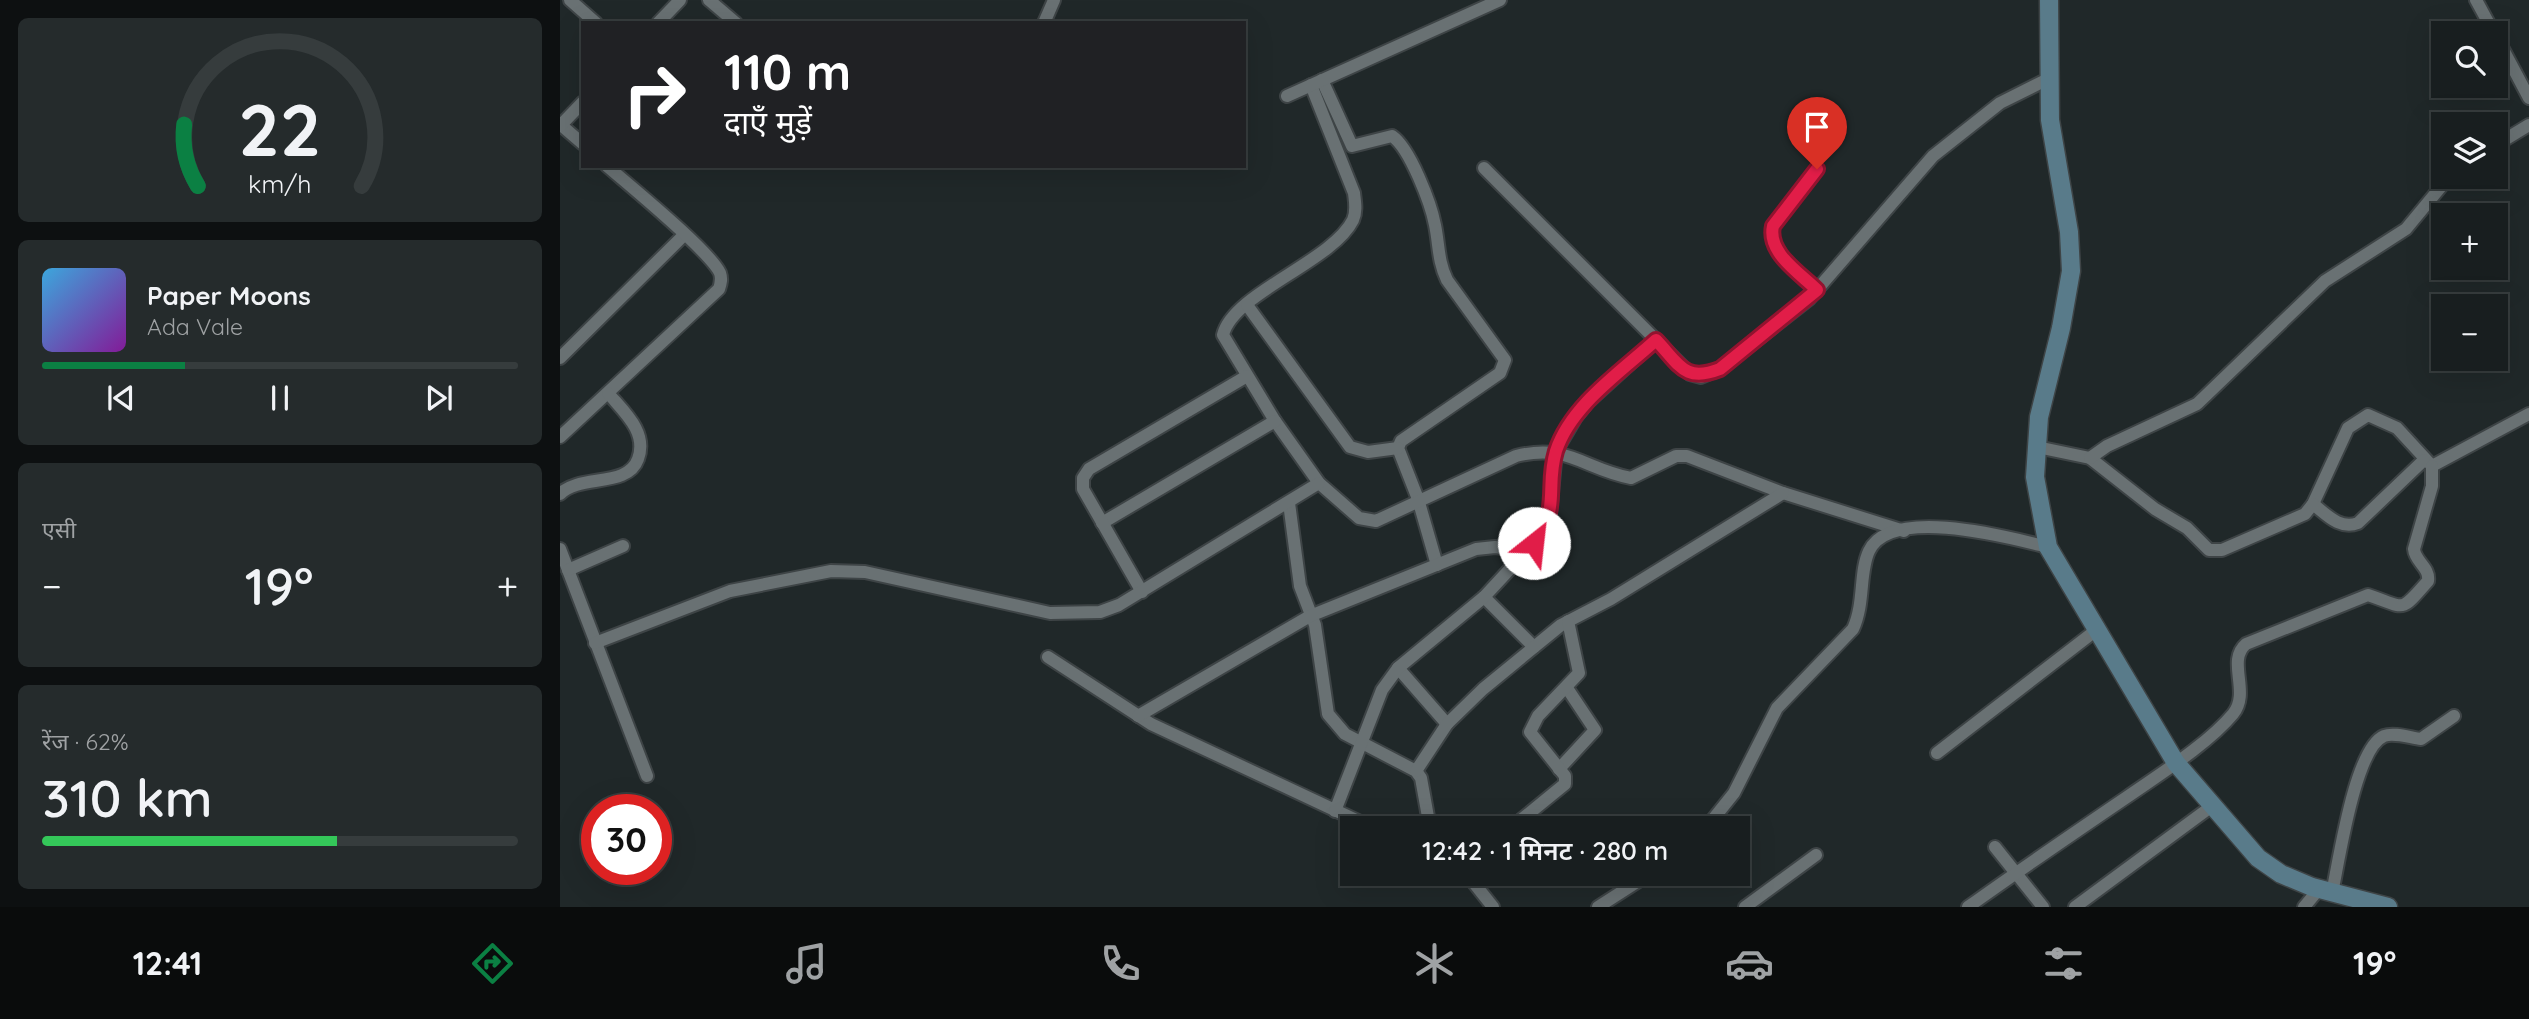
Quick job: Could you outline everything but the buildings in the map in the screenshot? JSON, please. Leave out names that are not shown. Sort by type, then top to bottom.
[{"type":"street","points":[[570,0],[594,21]]},
{"type":"street","points":[[660,21],[680,0]]},
{"type":"street","points":[[709,0],[734,21]]},
{"type":"street","points":[[1045,21],[1054,0]]},
{"type":"street","points":[[1287,96],[1500,0]]},
{"type":"street","points":[[2049,0],[2050,120],[2069,232],[2071,271],[2061,328],[2039,417],[2035,477],[2048,547],[2095,631],[2176,763],[2258,858],[2281,874],[2325,891],[2388,907]]},
{"type":"street","points":[[2476,0],[2487,21]]},
{"type":"street","points":[[2508,59],[2529,98]]},
{"type":"street","points":[[1484,168],[1690,374],[1701,377],[1720,369],[1817,290],[1934,156],[2000,103],[2048,79]]},
{"type":"street","points":[[1316,83],[1354,192],[1356,212],[1345,231],[1330,244],[1234,315],[1223,335],[1275,421],[1319,483],[1366,521],[1376,521],[1418,499],[1516,456],[1537,450],[1556,451],[1631,478],[1676,456],[1687,456],[1783,493],[1904,531]]},
{"type":"street","points":[[1316,83],[1352,146],[1392,136],[1406,150],[1435,222],[1441,267],[1447,280],[1505,360],[1500,373],[1401,441],[1398,448],[1418,499],[1437,565]]},
{"type":"street","points":[[581,104],[560,125],[581,142]]},
{"type":"street","points":[[2508,138],[2529,125]]},
{"type":"street","points":[[560,437],[719,289],[721,280],[719,271],[684,235],[609,168]]},
{"type":"street","points":[[1817,169],[1773,226],[1771,237],[1774,248],[1817,290]]},
{"type":"street","points":[[2091,458],[2107,446],[2197,404],[2325,281],[2406,229],[2439,189]]},
{"type":"street","points":[[560,358],[684,235]]},
{"type":"street","points":[[1247,305],[1350,447],[1368,452],[1398,448]]},
{"type":"street","points":[[1335,811],[1382,690],[1398,668],[1484,597],[1547,525],[1556,451],[1588,402],[1656,340]]},
{"type":"street","points":[[1142,592],[1083,489],[1083,478],[1088,469],[1247,376]]},
{"type":"street","points":[[560,494],[581,484],[625,474],[636,465],[641,441],[637,428],[608,393]]},
{"type":"street","points":[[2313,504],[2341,525],[2349,527],[2358,523],[2428,463],[2529,414]]},
{"type":"street","points":[[1968,907],[2176,763],[2234,713],[2242,692],[2237,659],[2246,644],[2368,595],[2398,607],[2407,605],[2428,581],[2426,568],[2414,555],[2414,549],[2432,486],[2428,463],[2397,428],[2368,415],[2348,428],[2313,504],[2295,519],[2222,550],[2209,550],[2187,528],[2155,509],[2091,458],[2037,447]]},
{"type":"street","points":[[1102,523],[1275,421]]},
{"type":"street","points":[[595,643],[730,591],[831,571],[865,572],[1050,613],[1100,612],[1142,592],[1319,483]]},
{"type":"street","points":[[1416,771],[1447,724],[1483,689],[1568,621],[1611,599],[1783,493]]},
{"type":"street","points":[[1289,503],[1300,586],[1316,631],[1328,714],[1345,734],[1416,771],[1421,778],[1428,816]]},
{"type":"street","points":[[1716,816],[1734,793],[1777,708],[1853,629],[1860,614],[1871,548],[1881,538],[1904,531],[1954,526],[2048,547]]},
{"type":"street","points":[[568,570],[623,546]]},
{"type":"street","points":[[1138,716],[1310,616],[1485,547],[1526,551]]},
{"type":"street","points":[[560,549],[647,776]]},
{"type":"street","points":[[1484,597],[1534,647]]},
{"type":"street","points":[[1527,816],[1562,789],[1565,776],[1532,737],[1530,725],[1579,673],[1568,621]]},
{"type":"street","points":[[1937,753],[2095,631]]},
{"type":"street","points":[[1048,657],[1138,716],[1346,816]]},
{"type":"street","points":[[1398,668],[1447,724]]},
{"type":"street","points":[[1559,769],[1595,730],[1567,688]]},
{"type":"street","points":[[2304,907],[2325,891],[2359,770],[2375,743],[2389,735],[2421,739],[2455,716]]},
{"type":"street","points":[[2075,907],[2212,806]]},
{"type":"street","points":[[1995,847],[2043,907]]},
{"type":"street","points":[[1745,907],[1816,855]]},
{"type":"street","points":[[1476,886],[1493,907]]},
{"type":"street","points":[[1598,907],[1631,886]]},
{"type":"route","points":[[1534,543],[1547,525],[1550,514],[1556,451],[1576,417],[1588,402],[1656,340],[1690,374],[1701,377],[1720,369],[1817,290],[1774,248],[1771,237],[1773,226],[1817,169]]}]
